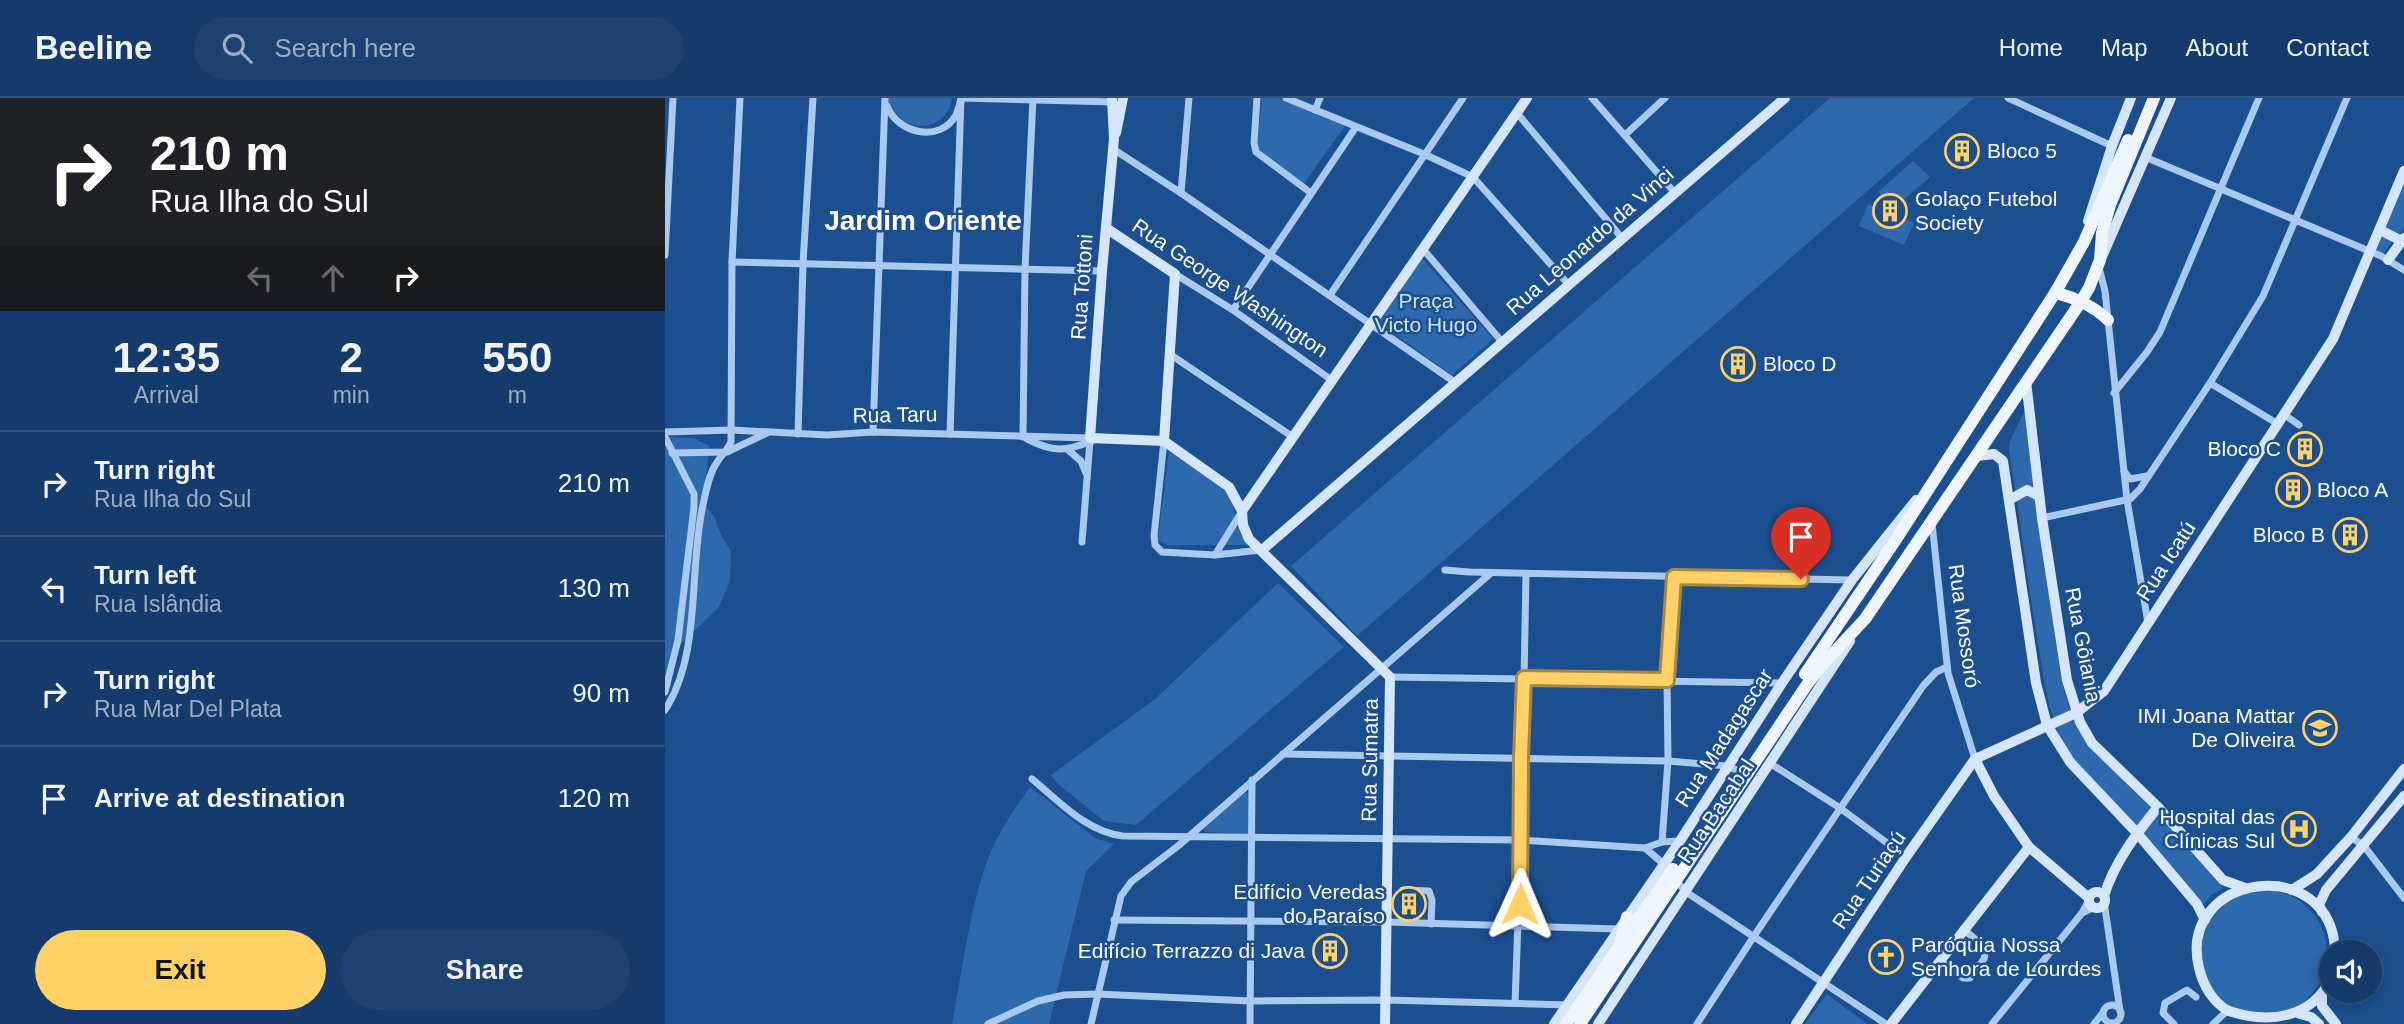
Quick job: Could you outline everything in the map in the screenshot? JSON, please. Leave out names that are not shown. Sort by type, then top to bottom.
[{"type":"main road","points":[[1744,772],[2055,293],[2084,242],[2145,98]]},
{"type":"main road","points":[[1566,1024],[1823,664],[1865,619],[2080,303],[2099,263],[2102,233],[2110,205],[2154,98]]},
{"type":"main road","points":[[2055,293],[2068,296],[2101,313],[2108,320]]},
{"type":"main road","points":[[1895,541],[1903,549],[1912,552]]},
{"type":"main road","points":[[1580,1024],[1672,872]]},
{"type":"main road","points":[[1619,948],[1623,923]]},
{"type":"street","points":[[665,255],[673,98]]},
{"type":"street","points":[[665,710],[675,695],[686,653],[702,512],[716,464],[727,452],[732,430],[732,262],[740,98]]},
{"type":"street","points":[[798,434],[803,264],[813,98]]},
{"type":"street","points":[[961,98],[1117,100]]},
{"type":"street","points":[[885,101],[898,123],[909,130],[919,132],[933,131],[945,126],[955,117],[961,98]]},
{"type":"street","points":[[950,433],[961,98]]},
{"type":"street","points":[[1181,193],[1189,98]]},
{"type":"street","points":[[1257,98],[1254,143],[1256,152],[1311,193]]},
{"type":"street","points":[[1286,98],[1424,154],[1473,177],[1569,285]]},
{"type":"street","points":[[1315,110],[1320,98]]},
{"type":"street","points":[[1330,295],[1463,98]]},
{"type":"street","points":[[1215,555],[1242,511],[1527,98]]},
{"type":"street","points":[[1592,98],[1675,193]]},
{"type":"street","points":[[1625,135],[1665,98]]},
{"type":"street","name":"Rua Leonardo da Vinci","points":[[1262,550],[1785,98]]},
{"type":"street","points":[[2008,98],[2112,146]]},
{"type":"street","points":[[2030,108],[2032,98]]},
{"type":"street","points":[[2084,242],[2087,223],[2112,146],[2131,98]]},
{"type":"street","points":[[2148,624],[2127,500],[2105,291],[2099,263],[2171,98]]},
{"type":"street","points":[[2115,393],[2160,332],[2259,98]]},
{"type":"street","points":[[2042,518],[2127,500],[2137,493],[2210,383],[2263,296],[2347,98]]},
{"type":"street","points":[[1023,437],[1025,269],[1033,99]]},
{"type":"street","name":"Rua Tottoni","points":[[1082,542],[1093,439],[1102,271],[1117,100]]},
{"type":"street","points":[[873,432],[885,101]]},
{"type":"street","points":[[1517,113],[1622,238]]},
{"type":"street","points":[[1233,310],[1356,127]]},
{"type":"street","points":[[1114,144],[1457,383]]},
{"type":"street","points":[[2145,157],[2370,252],[2404,270]]},
{"type":"street","name":"Rua Icatú","points":[[1975,759],[2076,713],[2104,691],[2339,328],[2404,171]]},
{"type":"street","name":"Rua George Washington","points":[[1106,228],[1233,310],[1333,381]]},
{"type":"street","points":[[2380,230],[2403,240],[2388,260]]},
{"type":"street","points":[[1423,249],[1503,343]]},
{"type":"street","points":[[732,262],[1102,271]]},
{"type":"street","points":[[1175,274],[1155,545],[1162,552],[1215,555],[1262,550]]},
{"type":"street","points":[[1171,355],[1293,437]]},
{"type":"street","name":"Rua Gôiania","points":[[2026,381],[2042,518],[2067,680],[2076,713],[2092,743],[2158,807],[2223,880],[2245,888]]},
{"type":"street","points":[[2210,383],[2278,424]]},
{"type":"street","points":[[2285,415],[2299,425]]},
{"type":"street","name":"Rua Taru","points":[[665,434],[732,430],[798,434],[950,433],[1164,441]]},
{"type":"street","name":"Rua Taru","points":[[672,453],[727,452],[768,433]]},
{"type":"street","points":[[665,434],[694,494],[678,640],[665,692]]},
{"type":"street","name":"Rua Taru","points":[[1023,437],[1052,449],[1067,449],[1093,439]]},
{"type":"street","points":[[1052,449],[1056,437]]},
{"type":"street","points":[[1164,441],[1229,487],[1242,511],[1243,525],[1249,539],[1262,550]]},
{"type":"street","points":[[1067,449],[1081,461],[1088,479]]},
{"type":"street","points":[[1977,456],[1994,454],[2003,461],[2036,682],[2047,725],[2070,762],[2137,833],[2197,904],[2205,920]]},
{"type":"street","points":[[2124,471],[2134,480],[2147,476]]},
{"type":"street","name":"Rua Madagascar","points":[[1554,1024],[1623,923],[1672,872],[1680,841],[1781,682],[1852,580],[1934,480]]},
{"type":"street","points":[[2010,500],[2027,490],[2039,496]]},
{"type":"street","name":"Rua Mossoró","points":[[1932,522],[1947,667],[1953,694],[1975,759],[1994,796],[2029,847],[2096,900]]},
{"type":"street","name":"Rua Sumatra","points":[[1262,550],[1390,677],[1385,1024]]},
{"type":"street","points":[[1445,570],[1852,580]]},
{"type":"street","points":[[1091,1024],[1114,920],[1121,896],[1131,883],[1491,573]]},
{"type":"street","points":[[1515,1003],[1526,574]]},
{"type":"street","points":[[1662,842],[1668,761],[1667,680],[1674,577]]},
{"type":"street","name":"Rua Bacabal","points":[[1598,1024],[1865,619]]},
{"type":"street","points":[[1697,1024],[1923,687],[1942,668],[1947,667]]},
{"type":"street","points":[[1390,677],[1781,682]]},
{"type":"street","points":[[1282,754],[1668,761],[1727,766],[1752,778],[1754,789]]},
{"type":"street","name":"Rua Turiaçú","points":[[1796,1024],[1975,759]]},
{"type":"street","points":[[1771,764],[1840,808],[1906,858]]},
{"type":"street","points":[[2292,890],[2317,874],[2351,837],[2404,769]]},
{"type":"street","points":[[1032,779],[1094,829],[1108,835],[1521,840],[1645,848],[1662,842],[1680,841]]},
{"type":"street","points":[[1251,1024],[1249,921],[1252,780]]},
{"type":"street","points":[[2333,940],[2319,905],[2322,897],[2404,796]]},
{"type":"street","points":[[1991,1024],[2082,913],[2096,900],[2137,833],[2158,807]]},
{"type":"street","points":[[2351,837],[2364,846],[2404,898]]},
{"type":"street","points":[[1645,848],[1672,872],[1686,892],[1888,1024],[2029,847]]},
{"type":"street","points":[[1672,872],[1699,872]]},
{"type":"street","points":[[2319,997],[2300,1014],[2285,1020],[2253,1023],[2227,1011],[2212,997],[2201,979],[2197,949],[2205,920],[2215,906],[2229,895],[2245,888],[2277,885],[2292,890],[2305,896],[2325,917]]},
{"type":"street","points":[[1403,890],[1429,891],[1433,900],[1431,924]]},
{"type":"street","points":[[2096,900],[2108,918],[2121,1017]]},
{"type":"street","points":[[1114,920],[1519,925],[1623,923]]},
{"type":"street","points":[[1940,961],[1963,978],[1970,978],[1984,959],[1986,948],[1963,929]]},
{"type":"street","points":[[2094,1024],[2109,1005],[2115,984]]},
{"type":"street","points":[[2174,1024],[2163,1013],[2165,1003],[2187,990],[2196,997]]},
{"type":"street","points":[[988,1024],[1038,1001],[1064,995],[1097,994],[1250,1002],[1386,1000],[1568,1005]]},
{"type":"street","points":[[2322,1003],[2336,1024]]},
{"type":"street","points":[[2109,1005],[2117,1006],[2121,1017]]},
{"type":"street","points":[[2213,1024],[2227,1011]]},
{"type":"street","points":[[2102,1014],[2104,1020],[2110,1024],[2121,1017]]},
{"type":"street","points":[[2300,1014],[2311,1017],[2319,1024]]},
{"type":"green space","points":[[887,98],[952,98],[941,119],[922,126],[902,119]]},
{"type":"green space","points":[[1262,98],[1278,98],[1345,126],[1304,183],[1265,157],[1257,147]]},
{"type":"green space","points":[[1830,98],[1974,98],[1357,636],[1291,566]]},
{"type":"green space","points":[[1913,161],[1930,177],[1894,208],[1878,192]]},
{"type":"green space","points":[[2404,178],[2404,227],[2384,253],[2374,249]]},
{"type":"green space","points":[[1868,204],[1914,223],[1904,245],[1859,226]]},
{"type":"green space","name":"Praça Victo Hugo","points":[[1421,257],[1493,339],[1452,375],[1379,323]]},
{"type":"green space","points":[[2026,408],[2064,691],[2072,716],[2123,780],[2223,888],[2211,895],[2204,904],[2073,760],[2057,730],[2044,681],[2009,449],[2010,441]]},
{"type":"green space","points":[[665,437],[694,438],[709,446],[704,497],[706,506],[714,516],[731,551],[730,581],[719,607],[681,644],[668,669],[665,684]]},
{"type":"green space","points":[[1169,451],[1225,489],[1232,502],[1240,531],[1250,545],[1167,545],[1158,540]]},
{"type":"green space","points":[[1278,583],[1344,647],[1136,825],[1104,821],[1058,784],[1051,775],[1154,700]]},
{"type":"green space","points":[[1030,787],[1095,838],[1114,844],[1086,871],[1049,1024],[952,1024],[971,918],[982,876],[998,838]]},
{"type":"green space","points":[[1245,792],[1248,794],[1248,834],[1205,832],[1204,826]]},
{"type":"green space","points":[[2252,891],[2276,891],[2299,900],[2309,908],[2326,940],[2319,940],[2319,984],[2309,998],[2299,1006],[2276,1015],[2252,1015],[2229,1006],[2211,988],[2202,965],[2202,941],[2211,918],[2229,900]]},
{"type":"green space","points":[[1827,994],[1867,1024],[1805,1024]]},
{"type":"place","name":"Bloco 5","points":[[1962,151]]},
{"type":"place","name":"Golaço Futebol Society","points":[[1890,211]]},
{"type":"place","name":"Bloco D","points":[[1738,364]]},
{"type":"place","name":"Bloco C","points":[[2305,449]]},
{"type":"place","name":"Bloco A","points":[[2293,490]]},
{"type":"place","name":"Bloco B","points":[[2350,535]]},
{"type":"place","name":"IMI Joana Mattar De Oliveira","points":[[2320,728]]},
{"type":"place","name":"Hospital das Clínicas Sul","points":[[2299,829]]},
{"type":"place","name":"Edifício Veredas do Paraíso","points":[[1409,904]]},
{"type":"place","name":"Edifício Terrazzo di Java","points":[[1330,951]]},
{"type":"place","name":"Paróquia Nossa Senhora de Lourdes","points":[[1886,957]]},
{"type":"district","name":"Jardim Oriente","points":[[923,220]]},
{"type":"route","points":[[1520,904],[1524,678],[1667,680],[1674,577],[1801,579]]}]
